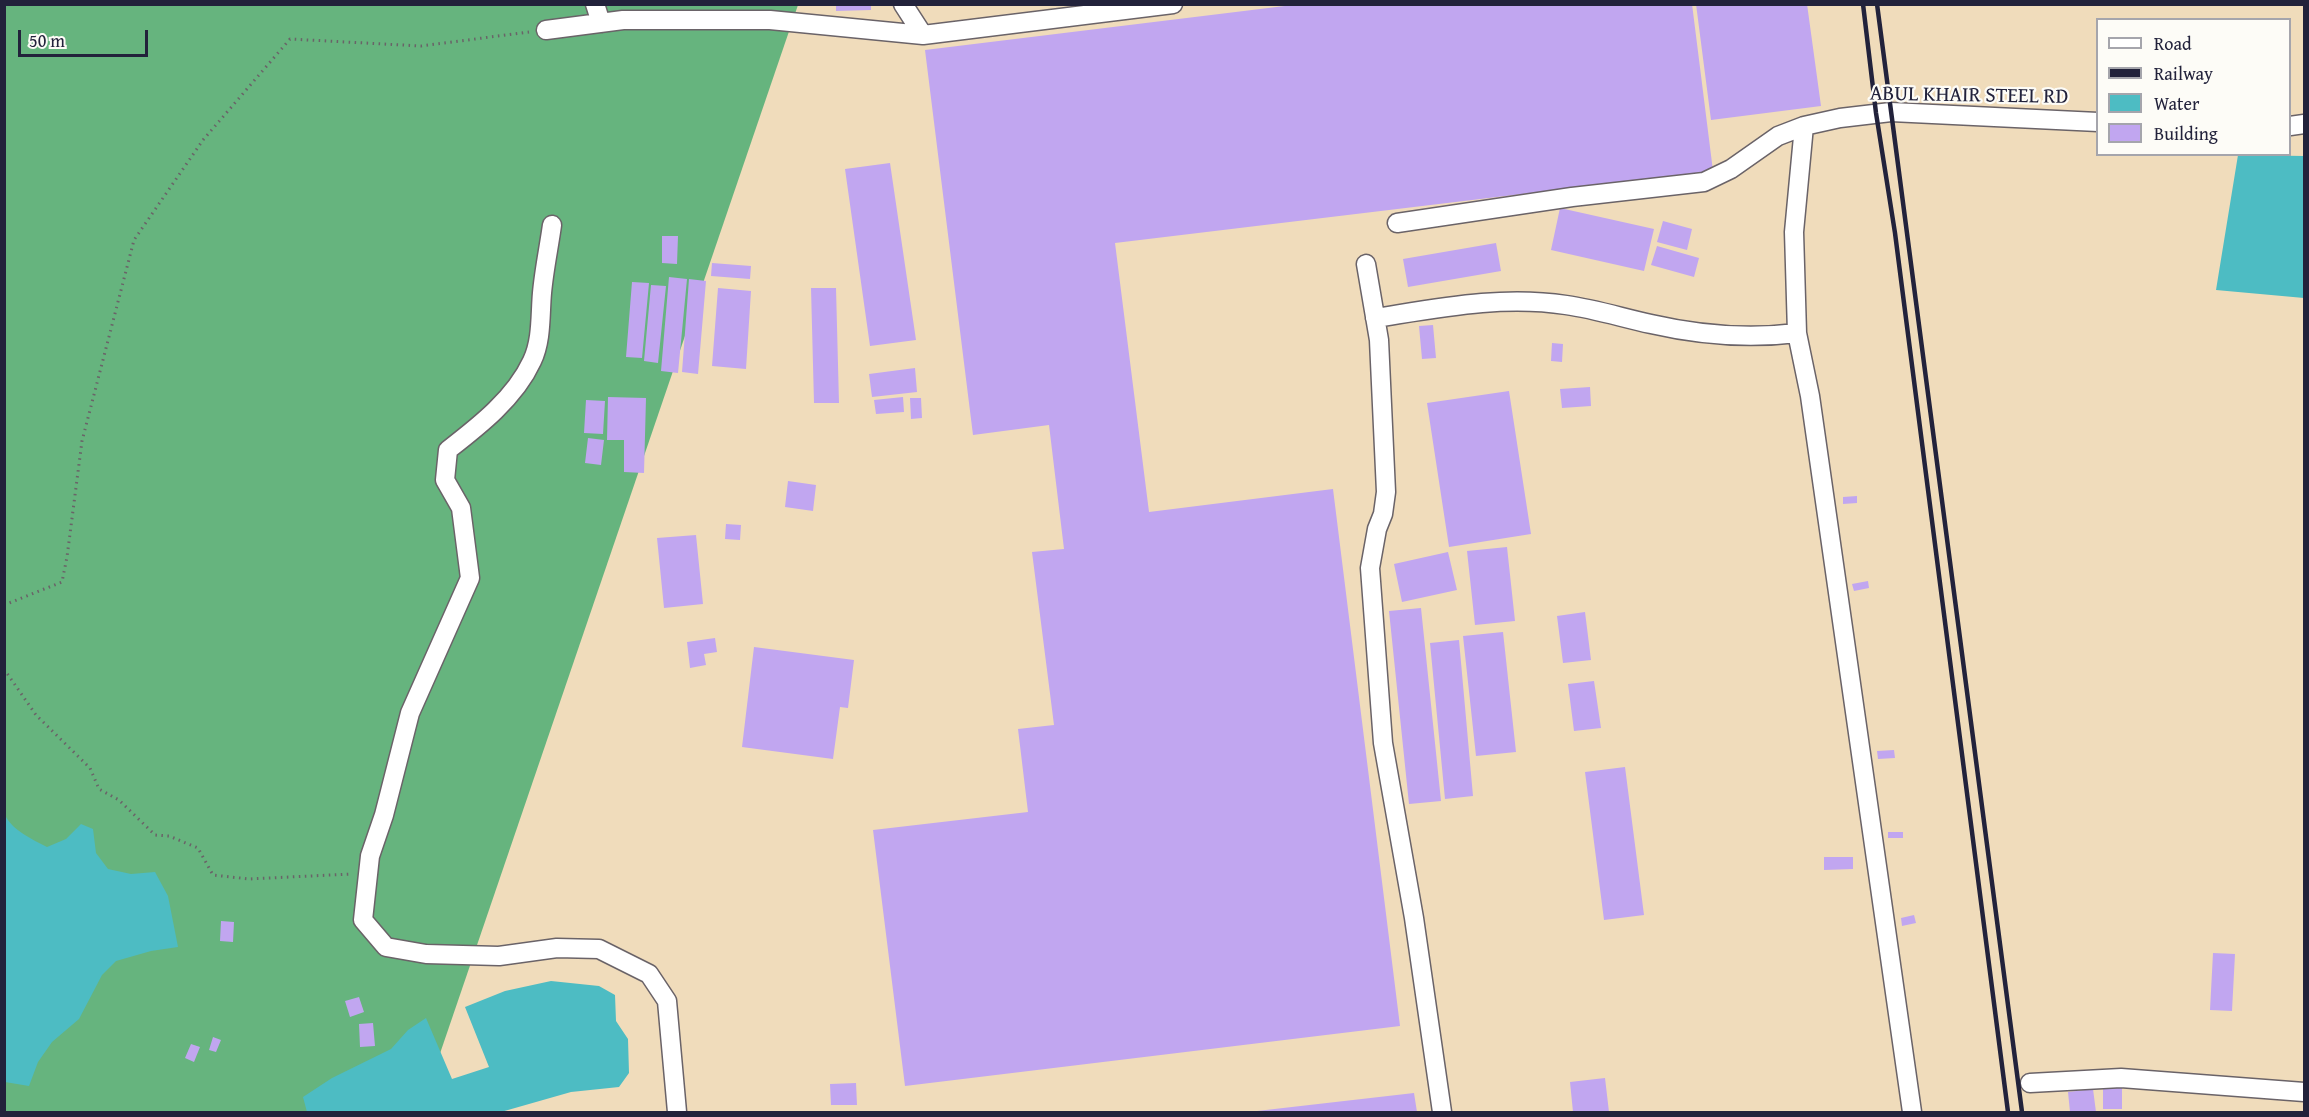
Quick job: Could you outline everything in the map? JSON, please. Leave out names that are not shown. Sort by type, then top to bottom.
[{"type":"street","points":[[595,4],[601,23]]},
{"type":"street","points":[[903,4],[923,35]]},
{"type":"street","points":[[546,30],[622,20],[770,20],[923,35],[1173,4]]},
{"type":"street","name":"ABUL KHAIR STEEL RD","points":[[1397,223],[1572,197],[1704,182],[1724,173],[1778,136],[1804,126],[1840,117],[1891,112],[2096,122]]},
{"type":"street","points":[[1804,126],[1794,232],[1797,333],[1810,396],[1912,1113]]},
{"type":"street","points":[[552,225],[542,291],[540,331],[532,360],[516,387],[479,425],[448,450],[445,480],[462,508],[470,578],[410,713],[384,816],[370,856],[363,920],[386,947],[426,954],[499,956],[557,948],[599,949],[649,974],[667,1001],[677,1113]]},
{"type":"street","points":[[1366,264],[1379,340],[1386,492],[1370,568],[1383,743],[1414,918],[1442,1113]]},
{"type":"street","points":[[1375,318],[1470,302],[1525,301],[1565,305],[1696,332],[1766,337],[1797,333]]},
{"type":"street","points":[[2030,1083],[2121,1078],[2304,1092]]},
{"type":"path","points":[[4,604],[62,582],[68,557],[82,441],[134,240],[203,140],[290,39],[421,46],[546,30]]},
{"type":"path","points":[[4,669],[36,715],[90,768],[99,789],[118,800],[155,835],[169,836],[198,848],[213,875],[249,879],[368,873]]},
{"type":"green space","points":[[5,5],[798,5],[420,1112],[5,1112]]},
{"type":"water","points":[[2238,156],[2304,156],[2304,298],[2216,290]]},
{"type":"water","points":[[5,815],[18,830],[47,847],[66,839],[81,824],[93,829],[96,853],[108,869],[131,874],[155,872],[168,896],[178,947],[151,951],[116,961],[102,975],[79,1019],[52,1042],[38,1062],[29,1086],[5,1082]]},
{"type":"water","points":[[551,981],[599,986],[615,995],[616,1021],[628,1039],[629,1073],[619,1087],[571,1092],[501,1112],[307,1112],[303,1097],[332,1078],[391,1049],[408,1030],[426,1018],[452,1079],[489,1067],[465,1007],[505,991]]},
{"type":"building","points":[[836,4],[871,4],[871,10],[836,11]]},
{"type":"building","points":[[1301,4],[1692,4],[1713,171],[1115,243],[1149,512],[1333,489],[1400,1026],[905,1086],[873,830],[1028,812],[1018,729],[1054,725],[1032,552],[1064,549],[1049,425],[973,435],[925,50]]},
{"type":"building","points":[[1696,4],[1807,4],[1821,106],[1711,120]]},
{"type":"building","points":[[890,163],[916,340],[870,346],[845,169]]},
{"type":"building","points":[[1560,208],[1654,229],[1644,271],[1551,250]]},
{"type":"building","points":[[1663,221],[1692,229],[1687,250],[1657,242]]},
{"type":"building","points":[[662,236],[678,236],[677,264],[662,263]]},
{"type":"building","points":[[1496,243],[1501,271],[1408,287],[1403,259]]},
{"type":"building","points":[[1657,246],[1699,258],[1694,277],[1651,265]]},
{"type":"building","points":[[712,263],[751,266],[750,279],[711,276]]},
{"type":"building","points":[[669,277],[687,279],[678,373],[661,371]]},
{"type":"building","points":[[689,279],[706,281],[698,374],[682,372]]},
{"type":"building","points":[[632,282],[649,283],[642,358],[626,357]]},
{"type":"building","points":[[651,285],[666,286],[658,363],[644,361]]},
{"type":"building","points":[[718,288],[751,291],[746,369],[712,366]]},
{"type":"building","points":[[811,288],[836,288],[839,403],[814,403]]},
{"type":"building","points":[[1433,325],[1436,358],[1422,359],[1419,326]]},
{"type":"building","points":[[1552,343],[1563,344],[1562,362],[1551,361]]},
{"type":"building","points":[[915,368],[917,392],[872,397],[869,374]]},
{"type":"building","points":[[1590,387],[1591,406],[1562,408],[1560,389]]},
{"type":"building","points":[[1509,391],[1531,534],[1449,547],[1427,403]]},
{"type":"building","points":[[608,397],[646,398],[644,473],[624,472],[624,440],[607,440]]},
{"type":"building","points":[[903,397],[904,412],[876,414],[874,400]]},
{"type":"building","points":[[910,398],[921,398],[922,418],[911,419]]},
{"type":"building","points":[[586,400],[605,401],[603,434],[584,433]]},
{"type":"building","points":[[588,438],[604,440],[601,465],[585,463]]},
{"type":"building","points":[[788,481],[816,485],[813,511],[785,507]]},
{"type":"building","points":[[1857,496],[1857,503],[1843,504],[1843,497]]},
{"type":"building","points":[[726,524],[741,525],[740,540],[725,539]]},
{"type":"building","points":[[696,535],[703,604],[664,608],[657,538]]},
{"type":"building","points":[[1507,547],[1515,621],[1475,625],[1467,551]]},
{"type":"building","points":[[1448,552],[1457,590],[1402,602],[1394,564]]},
{"type":"building","points":[[1868,581],[1869,588],[1854,591],[1852,584]]},
{"type":"building","points":[[1421,608],[1441,801],[1409,804],[1389,611]]},
{"type":"building","points":[[1585,612],[1591,660],[1563,663],[1557,616]]},
{"type":"building","points":[[1503,632],[1516,752],[1476,756],[1463,636]]},
{"type":"building","points":[[715,638],[717,652],[704,654],[706,665],[690,668],[687,642]]},
{"type":"building","points":[[1459,640],[1473,796],[1445,799],[1430,643]]},
{"type":"building","points":[[754,647],[854,660],[848,708],[840,707],[833,759],[742,747]]},
{"type":"building","points":[[1594,681],[1601,728],[1574,731],[1568,684]]},
{"type":"building","points":[[1894,750],[1895,758],[1878,759],[1877,751]]},
{"type":"building","points":[[1625,767],[1644,915],[1604,920],[1585,772]]},
{"type":"building","points":[[1888,832],[1903,832],[1903,838],[1888,838]]},
{"type":"building","points":[[1824,857],[1853,857],[1853,869],[1824,870]]},
{"type":"building","points":[[1914,915],[1916,923],[1902,926],[1901,918]]},
{"type":"building","points":[[221,921],[234,922],[233,942],[220,941]]},
{"type":"building","points":[[2213,953],[2235,954],[2232,1011],[2210,1010]]},
{"type":"building","points":[[359,997],[364,1012],[350,1017],[345,1001]]},
{"type":"building","points":[[373,1023],[375,1046],[360,1047],[359,1024]]},
{"type":"building","points":[[213,1037],[221,1040],[216,1052],[209,1050]]},
{"type":"building","points":[[191,1044],[200,1047],[194,1062],[185,1058]]},
{"type":"building","points":[[1605,1078],[1609,1112],[1573,1112],[1570,1082]]},
{"type":"building","points":[[2103,1082],[2122,1082],[2122,1109],[2103,1109]]},
{"type":"building","points":[[856,1083],[857,1105],[831,1105],[830,1084]]},
{"type":"building","points":[[2093,1089],[2096,1112],[2070,1112],[2068,1092]]},
{"type":"building","points":[[1414,1093],[1417,1112],[1257,1112],[1257,1111]]},
{"type":"railway","points":[[1863,4],[1876,113],[1895,233],[2008,1112]]},
{"type":"railway","points":[[1877,4],[2022,1112]]}]
